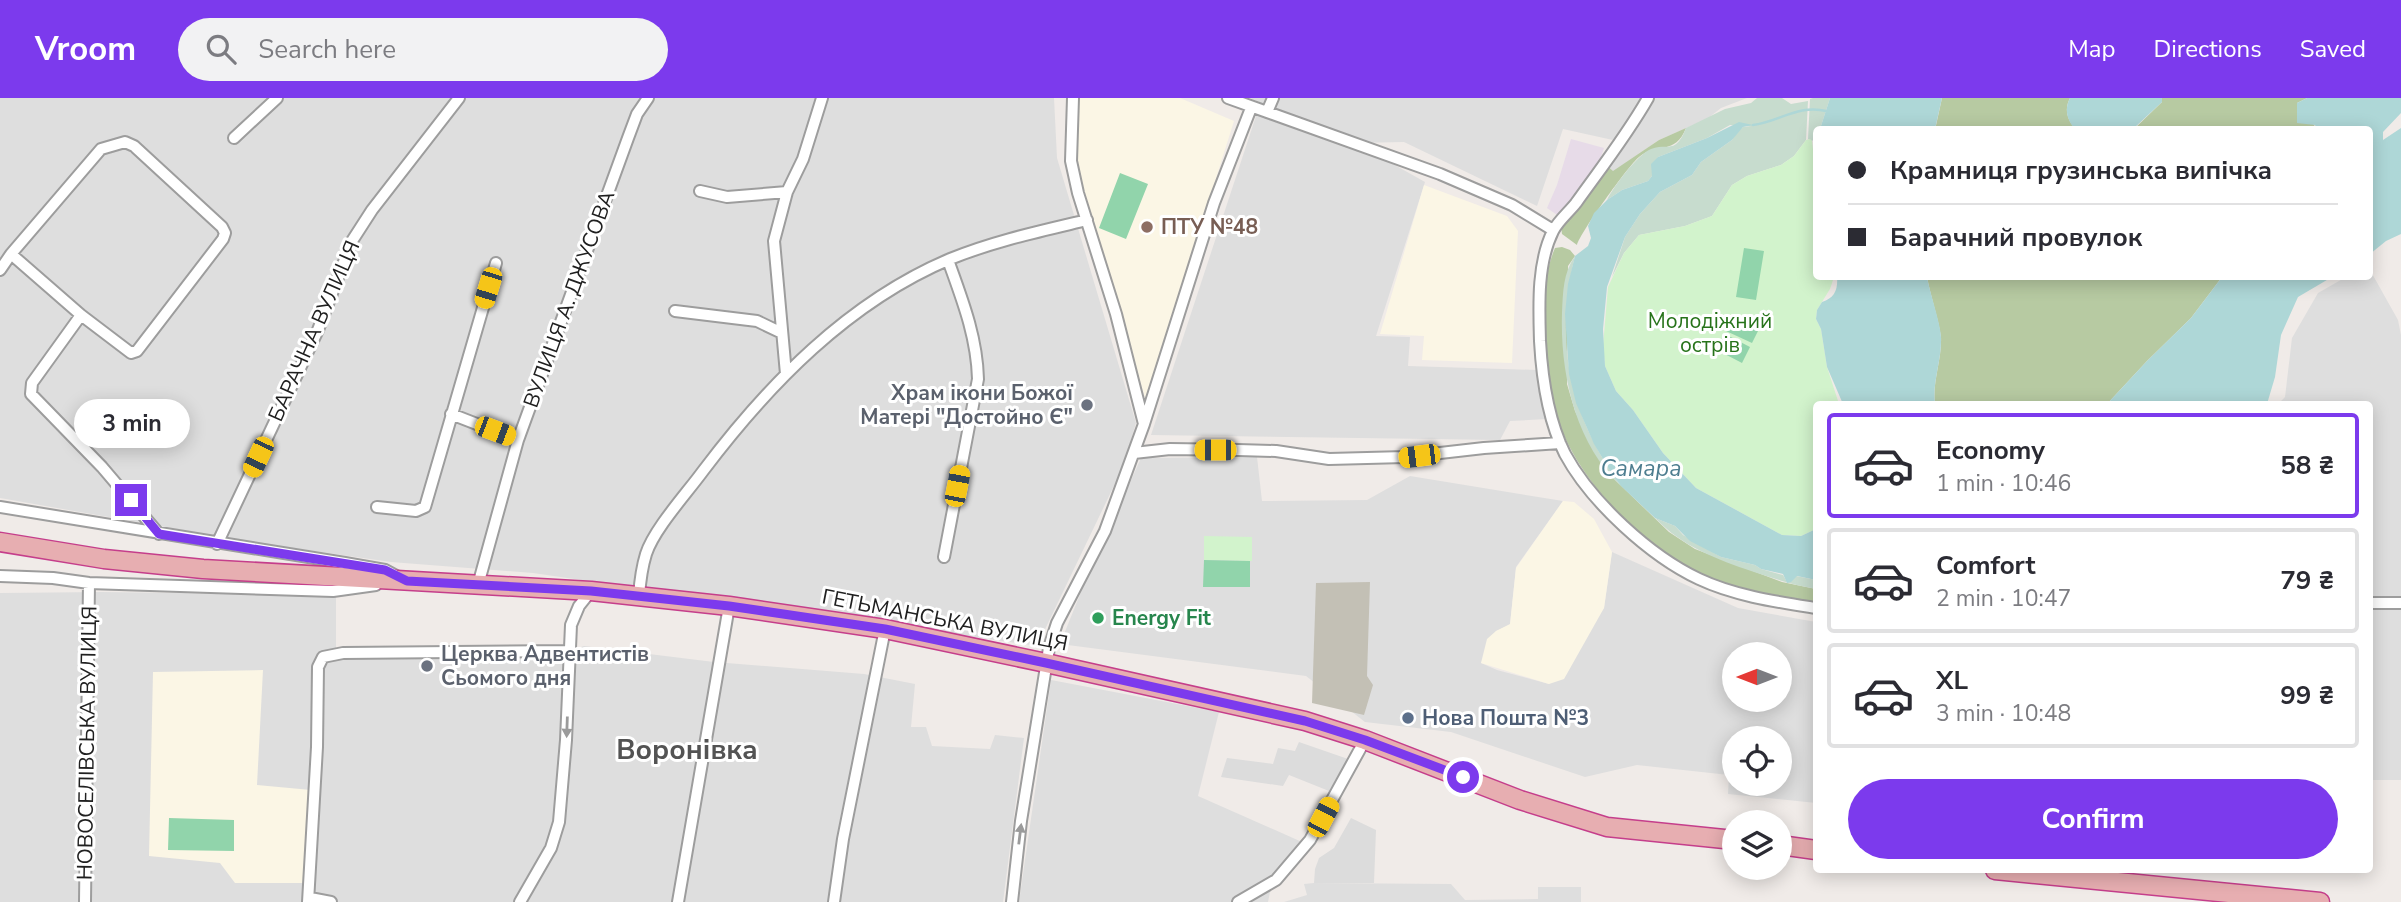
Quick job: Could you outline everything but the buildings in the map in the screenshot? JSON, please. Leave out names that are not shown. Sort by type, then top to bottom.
[{"type":"highway","name":"ГЕТЬМАНСЬКА ВУЛИЦЯ","points":[[0,542],[117,561],[203,569],[591,591],[729,606],[885,629],[1305,721],[1365,740],[1520,800],[1607,827],[1722,839]]},
{"type":"highway","points":[[1792,847],[1813,850]]},
{"type":"highway","points":[[2025,873],[2320,902]]},
{"type":"street","points":[[234,138],[277,98]]},
{"type":"street","name":"БАРАЧНА ВУЛИЦЯ","points":[[217,544],[318,330],[352,241],[372,210],[459,98]]},
{"type":"street","name":"ВУЛИЦЯ А. ДЖУСОВА","points":[[478,585],[518,440],[637,114],[648,98]]},
{"type":"street","points":[[786,373],[774,241],[787,192],[803,159],[822,98]]},
{"type":"street","points":[[1073,98],[1071,161],[1116,314],[1144,424]]},
{"type":"street","points":[[1228,98],[1440,174],[1512,205],[1553,230]]},
{"type":"street","points":[[1267,112],[1273,98]]},
{"type":"street","points":[[1648,98],[1614,151],[1553,230],[1543,268],[1539,323],[1543,375],[1560,443],[1586,486],[1624,526],[1677,568],[1724,589],[1813,607]]},
{"type":"street","points":[[1012,902],[1021,821],[1046,663],[1057,623],[1105,531],[1144,424],[1214,203],[1251,108]]},
{"type":"street","points":[[0,271],[11,254],[101,149],[125,142],[134,146],[222,227],[225,233],[137,351],[131,353],[81,315],[11,254]]},
{"type":"street","points":[[700,191],[727,197],[787,192]]},
{"type":"street","points":[[639,596],[646,552],[737,426],[786,373],[839,326],[891,290],[948,260],[991,244],[1087,220]]},
{"type":"street","points":[[944,557],[978,379],[973,335],[948,260]]},
{"type":"street","points":[[377,507],[416,511],[425,507],[496,263]]},
{"type":"street","points":[[675,311],[757,321],[782,332]]},
{"type":"street","points":[[81,315],[32,383],[31,394],[102,467],[159,534]]},
{"type":"street","points":[[451,414],[518,440]]},
{"type":"street","points":[[1134,453],[1170,449],[1238,450],[1329,459],[1405,457],[1560,443]]},
{"type":"street","points":[[0,507],[385,570],[407,581]]},
{"type":"street","points":[[0,576],[53,578],[89,583],[333,591],[407,581]]},
{"type":"street","name":"НОВОСЕЛІВСЬКА ВУЛИЦЯ","points":[[85,902],[89,583]]},
{"type":"street","points":[[520,902],[551,848],[559,822],[571,625],[579,606],[591,591]]},
{"type":"street","points":[[2373,603],[2401,603]]},
{"type":"street","points":[[678,902],[729,606]]},
{"type":"street","points":[[834,902],[843,839],[885,629]]},
{"type":"street","points":[[331,902],[309,900],[318,667],[323,657],[343,653],[570,650]]},
{"type":"street","points":[[1238,902],[1276,880],[1310,840],[1365,740]]},
{"type":"shaded area","points":[[0,98],[1054,98],[1057,158],[1136,423],[1122,469],[1037,646],[533,573],[391,562],[251,542],[0,498]]},
{"type":"shaded area","name":"ПТУ №48","points":[[1078,98],[1180,98],[1234,121],[1146,401],[1076,163]]},
{"type":"shaded area","points":[[1250,98],[1747,98],[1721,108],[1707,119],[1659,140],[1613,172],[1606,165],[1622,142],[1563,129],[1537,206],[1404,142],[1355,143]]},
{"type":"shaded area","points":[[1257,113],[1368,150],[1425,182],[1376,336],[1410,337],[1408,366],[1537,370],[1547,419],[1510,421],[1500,440],[1151,435]]},
{"type":"shaded area","points":[[1571,139],[1604,148],[1598,166],[1560,217],[1547,208]]},
{"type":"shaded area","points":[[1424,185],[1507,216],[1518,231],[1512,363],[1422,360],[1424,336],[1380,334]]},
{"type":"shaded area","points":[[2373,275],[2398,320],[2401,335],[2401,780],[2373,780],[2373,401],[2281,401],[2285,397],[2292,338],[2318,293],[2341,280],[2373,280]]},
{"type":"shaded area","points":[[1257,457],[1262,501],[1367,500],[1410,476],[1563,501],[1516,567],[1510,625],[1496,631],[1481,663],[1549,684],[1604,608],[1612,552],[1738,608],[1813,621],[1813,803],[1748,796],[1792,796],[1792,726],[1722,726],[1722,774],[1637,765],[1585,777],[1451,732],[1365,722],[1306,676],[1060,644],[1141,458]]},
{"type":"shaded area","points":[[1563,501],[1574,502],[1594,519],[1612,552],[1604,608],[1564,679],[1549,684],[1481,663],[1487,639],[1510,624],[1516,568]]},
{"type":"shaded area","points":[[1370,582],[1367,676],[1373,685],[1364,715],[1312,703],[1316,583]]},
{"type":"shaded area","points":[[0,593],[336,595],[336,656],[563,653],[584,646],[714,662],[864,674],[915,684],[911,727],[926,727],[932,746],[990,749],[995,735],[1024,738],[1003,902],[0,902]]},
{"type":"shaded area","points":[[263,670],[257,785],[311,790],[306,883],[235,883],[220,863],[149,856],[153,672]]},
{"type":"shaded area","points":[[1051,680],[1219,712],[1198,796],[1302,842],[1274,872],[1268,902],[1019,902]]},
{"type":"shaded area","points":[[1299,742],[1348,759],[1329,791],[1289,775],[1283,786],[1221,777],[1227,758],[1273,764],[1278,748],[1295,751]]},
{"type":"shaded area","points":[[1351,818],[1376,830],[1374,883],[1314,883],[1319,858],[1334,848]]},
{"type":"shaded area","points":[[1304,884],[1451,884],[1465,900],[1538,899],[1538,887],[1581,887],[1581,902],[1284,902],[1307,895]]},
{"type":"green space","points":[[1757,98],[1782,98],[1791,104],[1808,101],[1806,140],[1794,156],[1781,165],[1747,176],[1732,185],[1712,216],[1685,226],[1639,235],[1624,253],[1612,277],[1625,237],[1640,214],[1660,192],[1692,175],[1701,162],[1732,140],[1743,127],[1751,126],[1730,125],[1707,138],[1658,157],[1648,181],[1622,190],[1607,200],[1626,172],[1639,157],[1651,149],[1675,145],[1686,128],[1725,109],[1751,103]]},
{"type":"green space","points":[[1830,98],[1821,126],[1813,126],[1812,141],[1808,139],[1810,99]]},
{"type":"green space","points":[[1942,98],[2070,98],[2067,115],[2073,126],[1936,126]]},
{"type":"green space","points":[[2162,98],[2307,98],[2297,103],[2315,126],[2137,126],[2162,102]]},
{"type":"green space","points":[[1686,128],[1682,137],[1671,146],[1652,150],[1633,163],[1595,214],[1577,245],[1562,234],[1561,227],[1606,165],[1613,171],[1659,140]]},
{"type":"green space","name":"Молодіжний острів","points":[[1806,140],[1812,141],[1813,150],[1813,280],[1833,280],[1817,310],[1816,319],[1821,329],[1827,367],[1838,401],[1813,401],[1813,530],[1801,536],[1782,535],[1696,488],[1663,453],[1616,391],[1605,366],[1603,346],[1608,287],[1624,253],[1639,235],[1685,226],[1712,216],[1732,185],[1747,176],[1781,165],[1794,156]]},
{"type":"green space","points":[[1120,173],[1148,184],[1126,239],[1099,228]]},
{"type":"green space","points":[[1555,248],[1570,250],[1575,256],[1568,266],[1567,384],[1575,411],[1590,443],[1611,476],[1669,532],[1695,549],[1782,582],[1813,588],[1813,602],[1727,584],[1679,563],[1630,525],[1588,477],[1567,442],[1559,421],[1548,365],[1546,287]]},
{"type":"green space","points":[[1744,248],[1764,251],[1756,300],[1736,297]]},
{"type":"green space","points":[[1575,256],[1566,318],[1571,376],[1589,432],[1621,486],[1605,469],[1592,449],[1574,406],[1568,383],[1562,336],[1563,298],[1566,276]]},
{"type":"green space","points":[[1928,280],[2220,280],[2191,318],[2110,401],[1935,401],[1941,337]]},
{"type":"green space","points":[[1734,314],[1760,327],[1752,343],[1726,331]]},
{"type":"green space","points":[[1725,334],[1750,347],[1742,363],[1717,350]]},
{"type":"green space","points":[[1655,518],[1675,526],[1683,535],[1721,557],[1783,575],[1787,582],[1796,576],[1813,579],[1813,588],[1792,584],[1769,577],[1713,557],[1666,528]]},
{"type":"green space","points":[[1204,536],[1252,537],[1252,561],[1204,560]]},
{"type":"green space","points":[[1204,560],[1250,561],[1250,587],[1203,587]]},
{"type":"green space","points":[[169,818],[234,820],[234,851],[168,850]]},
{"type":"water","points":[[1830,98],[1942,98],[1936,126],[1821,126]]},
{"type":"water","points":[[2070,98],[2162,98],[2162,102],[2136,126],[2073,126],[2067,115]]},
{"type":"water","points":[[2307,98],[2401,98],[2401,113],[2383,132],[2383,140],[2401,128],[2401,234],[2373,252],[2373,126],[2316,126],[2297,123],[2297,103]]},
{"type":"water","name":"Самара","points":[[1739,122],[1753,125],[1743,127],[1732,140],[1701,162],[1692,175],[1660,192],[1640,214],[1625,237],[1607,287],[1603,329],[1605,366],[1616,391],[1663,453],[1696,488],[1782,535],[1801,536],[1813,530],[1813,579],[1797,576],[1787,583],[1783,574],[1721,557],[1690,541],[1675,526],[1655,518],[1621,486],[1594,444],[1576,403],[1569,374],[1565,314],[1568,284],[1575,256],[1588,246],[1591,238],[1588,226],[1594,213],[1622,190],[1648,181],[1652,176],[1651,164],[1658,157]]},
{"type":"water","points":[[1837,280],[1928,280],[1941,337],[1935,401],[1842,401],[1827,367],[1821,329],[1816,319],[1817,310],[1822,302],[1835,293]]},
{"type":"water","points":[[2220,280],[2327,280],[2298,297],[2281,335],[2275,377],[2268,401],[2110,401],[2191,318]]},
{"type":"waterway","points":[[1753,125],[1807,110],[1826,111]]},
{"type":"place","name":"ПТУ №48","points":[[1147,227]]},
{"type":"place","name":"Храм ікони Божої Матері \"Достойно Є\"","points":[[1087,405]]},
{"type":"place","name":"Energy Fit","points":[[1098,618]]},
{"type":"place","name":"Церква Адвентистів Сьомого дня","points":[[427,666]]},
{"type":"place","name":"Нова Пошта №3","points":[[1408,718]]},
{"type":"district","name":"Воронівка","points":[[687,749]]},
{"type":"route","points":[[131,500],[159,534],[385,570],[407,581],[591,591],[791,614],[885,629],[1322,726],[1463,777]]}]
